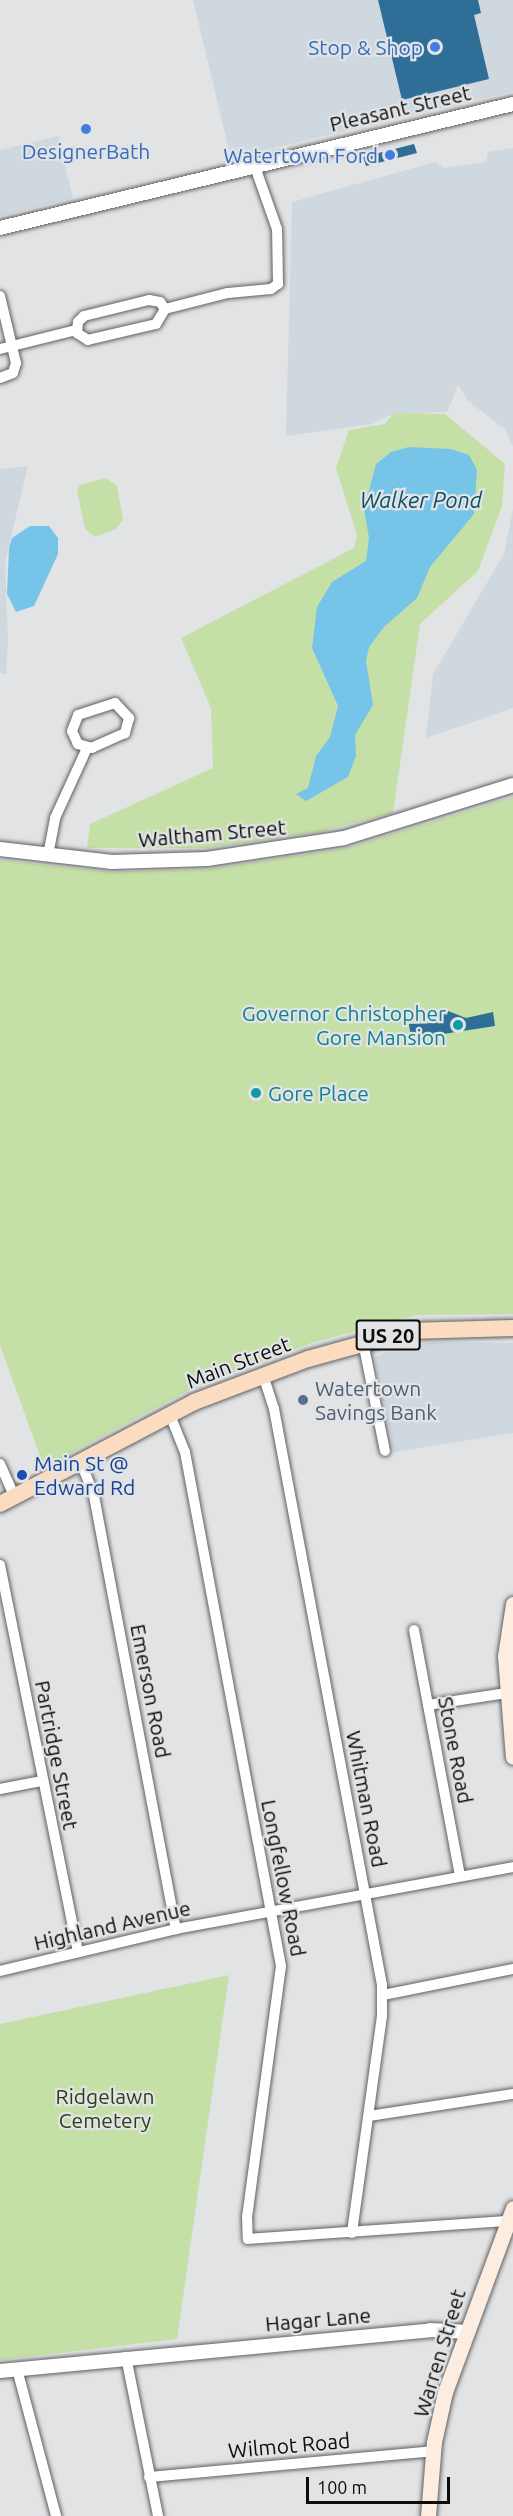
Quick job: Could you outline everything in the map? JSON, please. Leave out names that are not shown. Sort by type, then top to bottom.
[{"type":"main road","name":"Main Street","points":[[0,1504],[170,1415],[263,1376],[363,1342],[418,1329],[513,1328]]},
{"type":"main road","points":[[513,1604],[506,1628],[513,1757]]},
{"type":"main road","name":"Warren Street","points":[[428,2516],[433,2451],[464,2332],[510,2214]]},
{"type":"street","name":"Pleasant Street","points":[[0,228],[254,164],[513,104]]},
{"type":"street","points":[[76,330],[83,338],[92,339],[156,324],[165,309],[228,293],[270,289],[280,280],[278,235],[254,164]]},
{"type":"street","points":[[0,296],[16,369],[0,378]]},
{"type":"street","points":[[0,349],[76,330],[84,316],[149,300],[160,302],[165,309]]},
{"type":"street","points":[[48,855],[54,818],[87,748],[125,733],[129,718],[124,707],[109,702],[78,716],[73,736],[87,748]]},
{"type":"street","name":"Waltham Street","points":[[0,849],[112,862],[185,861],[321,843],[391,825],[513,785]]},
{"type":"street","points":[[363,1342],[385,1450]]},
{"type":"street","name":"Whitman Road","points":[[263,1376],[274,1409],[383,1995],[352,2233]]},
{"type":"street","name":"Longfellow Road","points":[[170,1415],[184,1452],[271,1912],[281,1981],[247,2216],[248,2239],[352,2233],[510,2214]]},
{"type":"street","name":"Emerson Road","points":[[81,1463],[94,1496],[176,1929]]},
{"type":"street","points":[[0,1464],[15,1497]]},
{"type":"street","name":"Partridge Street","points":[[0,1565],[78,1952]]},
{"type":"street","name":"Stone Road","points":[[414,1630],[460,1876]]},
{"type":"street","points":[[428,1705],[510,1692]]},
{"type":"street","points":[[0,1789],[42,1781]]},
{"type":"street","name":"Highland Avenue","points":[[0,1971],[176,1929],[513,1867]]},
{"type":"street","points":[[383,1995],[513,1969]]},
{"type":"street","points":[[369,2116],[513,2094]]},
{"type":"street","name":"Hagar Lane","points":[[126,2357],[430,2330],[464,2332]]},
{"type":"street","points":[[0,2371],[126,2357],[158,2516]]},
{"type":"street","points":[[17,2369],[56,2516]]},
{"type":"street","name":"Wilmot Road","points":[[149,2477],[433,2451]]},
{"type":"shaded area","points":[[193,0],[513,0],[513,91],[231,158]]},
{"type":"shaded area","points":[[58,136],[73,198],[0,216],[0,150]]},
{"type":"shaded area","points":[[513,148],[513,446],[505,429],[468,401],[458,384],[448,411],[388,416],[372,424],[286,436],[292,202],[435,162],[444,168],[486,162],[488,152]]},
{"type":"shaded area","points":[[28,466],[5,562],[8,640],[6,674],[0,673],[0,469]]},
{"type":"shaded area","points":[[513,509],[513,708],[426,738],[433,674],[504,554]]},
{"type":"shaded area","points":[[435,1342],[513,1343],[513,1433],[394,1452],[375,1358],[392,1348]]},
{"type":"green space","points":[[394,413],[445,414],[505,464],[502,506],[478,571],[420,624],[393,813],[319,832],[206,848],[87,848],[90,824],[213,768],[211,708],[181,638],[354,548],[357,535],[336,468],[349,430],[385,424]]},
{"type":"green space","points":[[106,478],[117,486],[123,520],[116,529],[95,537],[85,529],[77,490],[80,485]]},
{"type":"green space","name":"Gore Place","points":[[513,797],[513,1314],[417,1315],[311,1343],[197,1386],[44,1467],[0,1345],[0,860],[111,872],[209,869],[347,848]]},
{"type":"green space","name":"Ridgelawn Cemetery","points":[[229,1975],[177,2339],[0,2360],[0,2024]]},
{"type":"water","name":"Walker Pond","points":[[409,447],[451,449],[469,455],[477,470],[474,514],[430,567],[417,598],[384,627],[369,647],[366,661],[373,705],[355,735],[356,756],[348,777],[306,801],[296,794],[308,788],[316,756],[330,737],[338,706],[312,648],[317,607],[332,582],[366,561],[369,538],[364,509],[376,464],[391,452]]},
{"type":"water","points":[[30,526],[49,526],[58,538],[58,554],[34,606],[16,612],[7,594],[9,548],[12,538]]},
{"type":"building","name":"Stop & Shop","points":[[378,0],[478,0],[481,13],[474,15],[489,79],[402,100]]},
{"type":"building","name":"Watertown Ford","points":[[414,144],[417,153],[366,166],[363,157]]},
{"type":"building","name":"Governor Christopher Gore Mansion","points":[[448,1011],[466,1018],[493,1012],[495,1026],[411,1039],[409,1024],[435,1023]]},
{"type":"place","name":"Stop & Shop","points":[[435,47]]},
{"type":"place","name":"DesignerBath","points":[[86,129]]},
{"type":"place","name":"Watertown Ford","points":[[390,155]]},
{"type":"place","name":"Governor Christopher Gore Mansion","points":[[458,1025]]},
{"type":"place","name":"Gore Place","points":[[256,1093]]},
{"type":"place","name":"Watertown Savings Bank","points":[[303,1400]]},
{"type":"place","name":"Main St @ Edward Rd","points":[[22,1475]]}]
